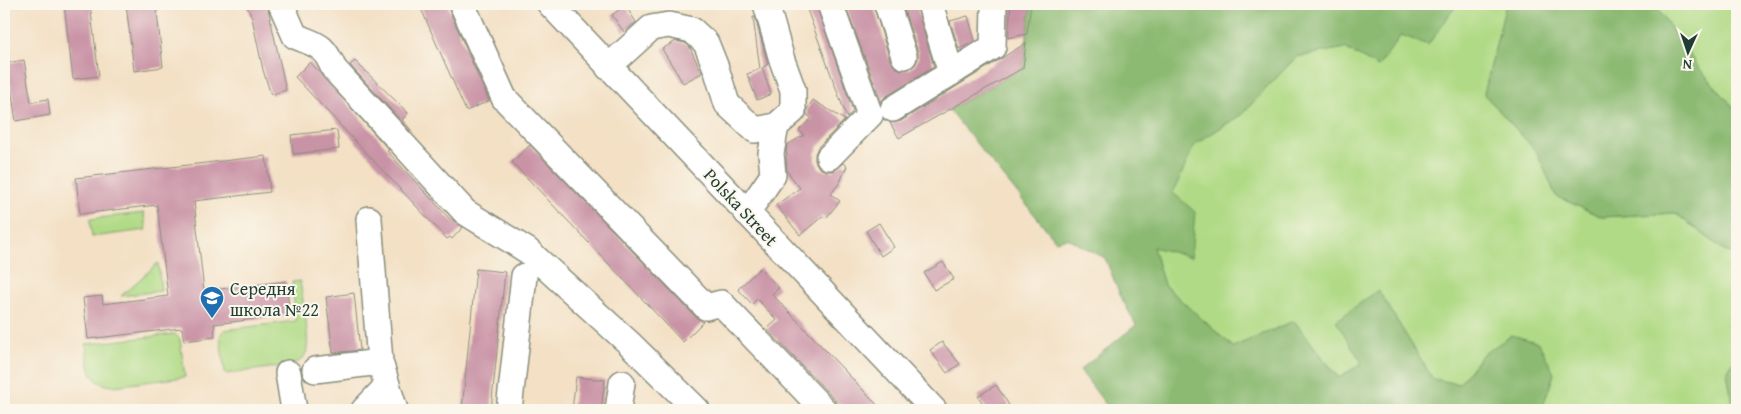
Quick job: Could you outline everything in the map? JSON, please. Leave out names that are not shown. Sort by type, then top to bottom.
[{"type":"street","points":[[281,4],[295,36],[327,52],[334,69],[465,212],[528,251],[697,410]]},
{"type":"street","points":[[462,4],[504,98],[706,307],[721,303],[824,410]]},
{"type":"street","name":"Polska Street","points":[[550,4],[934,410]]},
{"type":"street","points":[[608,67],[651,28],[669,25],[692,30],[706,43],[727,104],[755,130],[776,126],[793,111],[793,90],[782,60],[766,4]]},
{"type":"street","points":[[829,157],[870,115],[830,4]]},
{"type":"street","points":[[887,4],[904,56]]},
{"type":"street","points":[[930,4],[951,73]]},
{"type":"street","points":[[893,109],[993,47],[994,5]]},
{"type":"street","points":[[747,213],[773,175],[771,153],[776,126]]},
{"type":"street","points":[[369,220],[380,362],[395,410]]},
{"type":"street","points":[[509,410],[524,276]]},
{"type":"street","points":[[315,370],[380,362]]},
{"type":"street","points":[[288,374],[294,410]]},
{"type":"street","points":[[618,410],[622,383]]},
{"type":"street","points":[[364,410],[387,386]]},
{"type":"green space","points":[[1031,4],[1457,4],[1428,45],[1401,35],[1378,67],[1345,48],[1296,57],[1242,114],[1195,144],[1173,193],[1195,212],[1191,257],[1153,247],[1164,285],[1233,347],[1294,321],[1339,378],[1362,363],[1336,321],[1378,290],[1433,379],[1459,384],[1482,355],[1512,335],[1539,343],[1554,374],[1543,405],[1545,410],[1114,410],[1107,406],[1080,370],[1136,325],[1121,297],[1105,258],[1067,238],[1056,241],[949,110],[1023,68]]},
{"type":"green space","points":[[1457,4],[1506,4],[1484,94],[1537,152],[1556,196],[1602,217],[1675,213],[1727,252],[1737,254],[1737,355],[1727,372],[1734,410],[1545,410],[1543,406],[1554,374],[1482,355],[1459,384],[1433,379],[1378,290],[1362,363],[1339,378],[1294,321],[1233,347],[1164,285],[1152,246],[1191,257],[1172,193],[1195,144],[1242,114],[1296,57],[1345,48],[1378,66],[1401,35],[1457,7]]},
{"type":"green space","points":[[1506,4],[1654,4],[1698,67],[1737,111],[1737,254],[1727,252],[1675,213],[1602,217],[1556,196],[1537,152],[1484,94]]},
{"type":"green space","points":[[1654,4],[1737,4],[1737,111],[1698,67]]},
{"type":"green space","points":[[144,213],[146,230],[92,237],[90,219]]},
{"type":"green space","points":[[158,263],[161,291],[121,296]]},
{"type":"green space","points":[[300,281],[306,318],[307,339],[306,353],[303,358],[291,365],[225,374],[220,336],[224,330],[296,321],[292,282]]},
{"type":"green space","points":[[175,334],[180,339],[185,377],[113,386],[98,381],[91,372],[86,344]]},
{"type":"green space","points":[[1737,355],[1737,410],[1734,410],[1727,372]]},
{"type":"building","points":[[64,4],[90,4],[99,76],[73,79]]},
{"type":"building","points":[[126,4],[156,4],[163,67],[134,71]]},
{"type":"building","points":[[246,4],[267,4],[286,90],[271,95],[263,70],[252,18]]},
{"type":"building","points":[[419,4],[448,4],[489,101],[466,111]]},
{"type":"building","points":[[805,4],[816,4],[853,111],[847,118]]},
{"type":"building","points":[[845,4],[873,4],[890,60],[895,67],[902,70],[909,69],[915,65],[918,59],[918,52],[902,4],[916,4],[934,67],[885,97],[881,102]]},
{"type":"building","points":[[1011,4],[1031,4],[1027,34],[1008,38]]},
{"type":"building","points":[[625,5],[636,22],[624,32],[612,15]]},
{"type":"building","points":[[968,16],[975,41],[959,49],[950,21]]},
{"type":"building","points":[[753,17],[755,17],[768,64],[762,68],[771,94],[757,100],[747,74],[760,69]]},
{"type":"building","points":[[676,41],[689,46],[702,73],[683,83],[662,49]]},
{"type":"building","points":[[1026,43],[1023,68],[899,138],[890,123],[901,121]]},
{"type":"building","points":[[24,60],[31,102],[48,99],[50,115],[16,121],[7,63]]},
{"type":"building","points":[[355,61],[408,113],[402,120],[410,131],[350,65]]},
{"type":"building","points":[[310,62],[389,150],[387,151],[449,218],[463,227],[452,239],[450,237],[447,239],[295,77]]},
{"type":"building","points":[[813,100],[845,120],[818,147],[815,161],[819,168],[826,171],[833,171],[843,163],[847,166],[840,182],[831,194],[840,201],[826,218],[823,216],[800,235],[776,205],[800,188],[787,171],[787,145],[804,135],[799,130],[812,118],[807,115],[807,109]]},
{"type":"building","points":[[337,130],[339,149],[293,154],[291,135]]},
{"type":"building","points":[[530,145],[696,317],[703,322],[683,342],[512,162]]},
{"type":"building","points":[[266,156],[270,192],[194,201],[204,291],[286,281],[290,315],[214,324],[215,337],[184,341],[182,328],[88,339],[83,298],[102,296],[103,304],[168,296],[157,205],[80,214],[76,178]]},
{"type":"building","points":[[879,223],[894,247],[881,256],[866,231]]},
{"type":"building","points":[[943,262],[954,279],[934,290],[924,273]]},
{"type":"building","points":[[760,268],[779,288],[772,294],[882,410],[845,410],[767,329],[777,320],[757,299],[752,304],[738,289]]},
{"type":"building","points":[[476,269],[505,272],[491,410],[462,410]]},
{"type":"building","points":[[354,293],[360,350],[333,353],[326,297]]},
{"type":"building","points":[[942,342],[960,364],[947,373],[930,350]]},
{"type":"building","points":[[576,377],[605,380],[601,410],[572,410]]},
{"type":"building","points":[[996,385],[1009,405],[1002,410],[987,410],[978,396]]},
{"type":"place","name":"Середня школа №22","points":[[212,319]]}]
